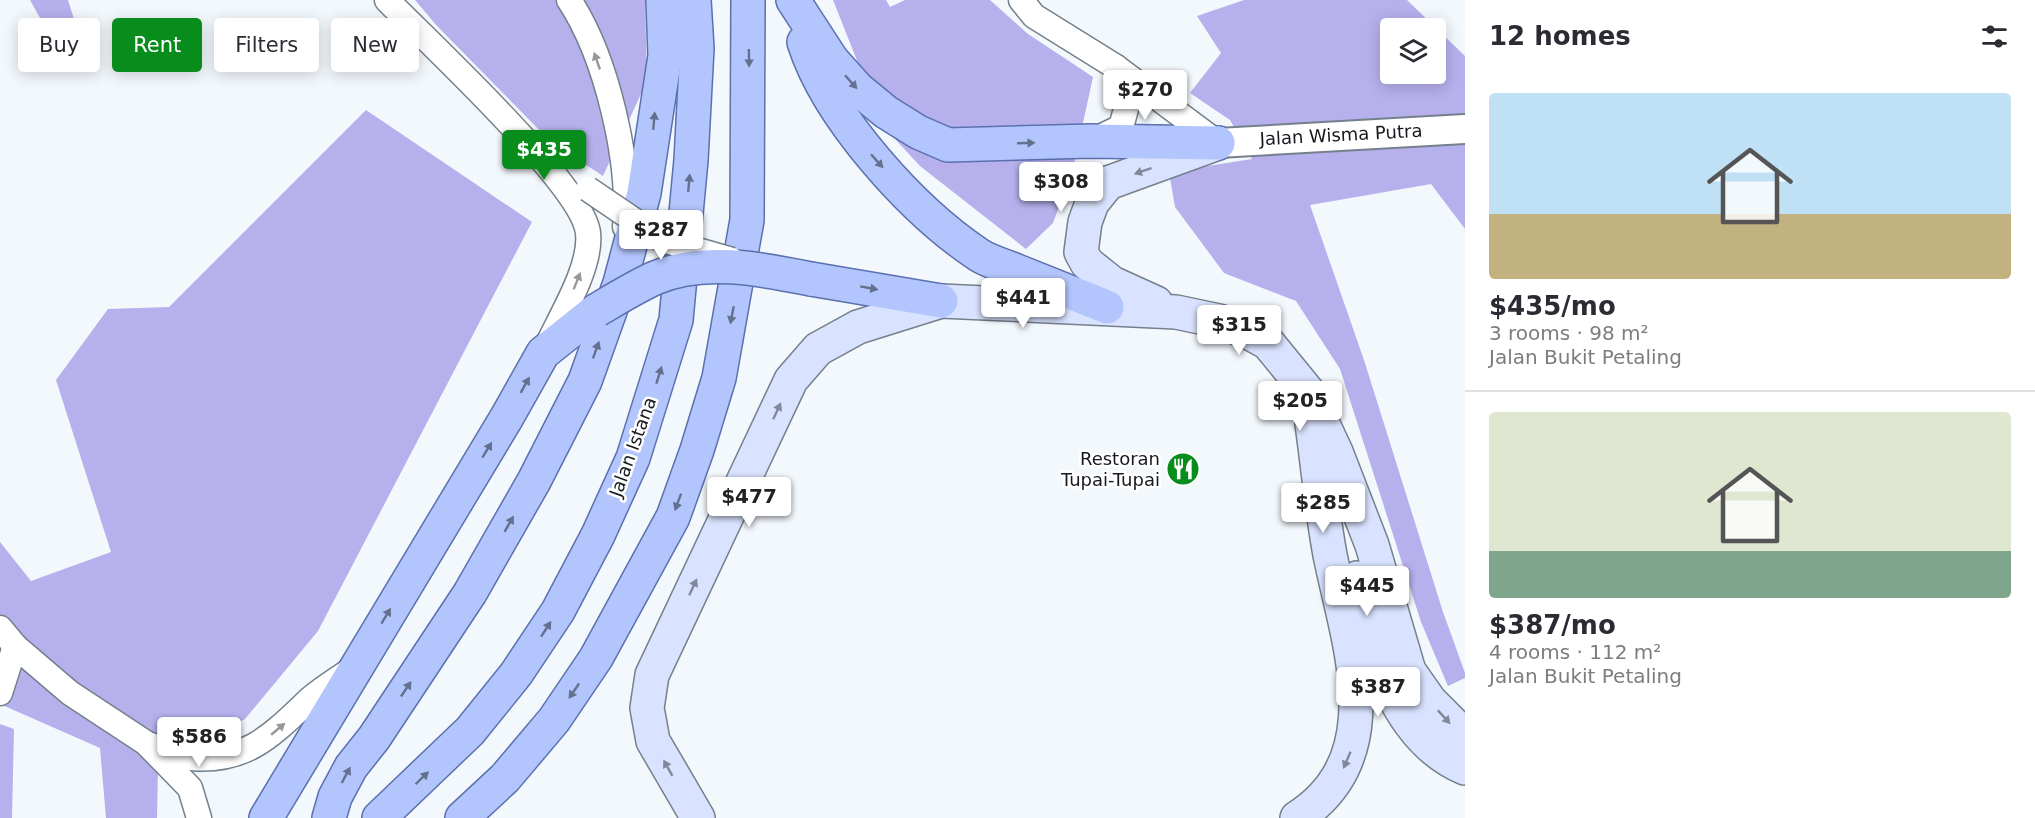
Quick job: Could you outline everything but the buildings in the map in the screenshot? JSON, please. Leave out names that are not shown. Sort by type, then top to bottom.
[{"type":"main road","points":[[329,818],[335,797],[351,766],[374,738],[470,593],[534,481],[585,381],[620,283],[644,193],[665,56],[663,0]]},
{"type":"main road","name":"Jalan Istana","points":[[379,818],[470,731],[516,674],[558,611],[598,535],[633,458],[676,320],[692,149],[697,48],[694,0]]},
{"type":"main road","points":[[462,818],[505,778],[547,729],[596,658],[673,517],[697,450],[719,378],[735,300],[747,220],[748,0]]},
{"type":"main road","points":[[792,0],[832,60],[858,89],[886,112],[918,132],[948,145],[1092,141],[1218,143]]},
{"type":"main road","points":[[792,0],[813,69],[857,138],[899,185],[981,256],[1107,307]]},
{"type":"main road","points":[[1176,312],[1097,274],[1081,252],[1084,222],[1092,203],[1108,183],[1218,143]]},
{"type":"main road","points":[[266,818],[355,666],[507,417],[543,352],[597,310],[656,278],[700,266],[764,269],[941,301],[1176,312],[1219,321],[1246,331],[1268,343],[1308,392],[1336,452],[1372,545],[1409,671],[1430,701],[1465,736]]},
{"type":"main road","points":[[699,818],[653,741],[647,708],[652,675],[673,629],[792,380],[818,350],[858,327],[941,301]]},
{"type":"main road","points":[[1297,818],[1311,809],[1342,771],[1353,744],[1358,716],[1356,682],[1330,551],[1308,392]]},
{"type":"main road","points":[[1336,452],[1363,608],[1388,682],[1410,724],[1435,752],[1465,768]]},
{"type":"street","points":[[387,0],[525,140],[581,210],[588,234],[579,279],[543,352]]},
{"type":"street","points":[[569,0],[594,51],[617,125],[627,201],[620,283]]},
{"type":"street","points":[[647,0],[665,56]]},
{"type":"street","points":[[1021,0],[1034,16],[1116,67],[1218,143]]},
{"type":"street","points":[[1092,141],[1121,127],[1128,102],[1116,67]]},
{"type":"street","name":"Jalan Wisma Putra","points":[[1218,143],[1465,129]]},
{"type":"street","points":[[525,140],[588,189],[663,240],[764,269]]},
{"type":"street","points":[[0,693],[7,637]]},
{"type":"street","points":[[7,637],[70,693],[146,743],[190,788],[199,818]]},
{"type":"street","points":[[146,743],[188,758],[225,757],[241,753],[264,741],[313,697],[355,666]]},
{"type":"shaded area","points":[[30,0],[68,0],[74,18],[40,18]]},
{"type":"shaded area","points":[[415,0],[645,0],[647,81],[603,176],[551,142],[437,26]]},
{"type":"shaded area","points":[[833,0],[886,0],[890,7],[905,0],[990,0],[1028,34],[1093,77],[1074,164],[1053,223],[1026,249],[920,166],[883,126]]},
{"type":"shaded area","points":[[1244,0],[1407,0],[1426,18],[1380,18],[1380,84],[1446,84],[1446,38],[1465,56],[1465,229],[1431,184],[1310,205],[1364,360],[1443,612],[1465,673],[1465,678],[1448,686],[1421,622],[1340,369],[1296,301],[1224,273],[1175,207],[1169,172],[1252,159],[1230,120],[1190,93],[1221,53],[1197,16]]},
{"type":"shaded area","points":[[366,110],[532,222],[318,631],[245,719],[158,768],[157,818],[106,818],[100,748],[0,704],[0,542],[31,581],[111,552],[56,380],[108,309],[169,307]]},
{"type":"shaded area","points":[[0,724],[14,729],[12,818],[0,818]]},
{"type":"place","name":"Restoran Tupai-Tupai","points":[[1183,469]]}]
